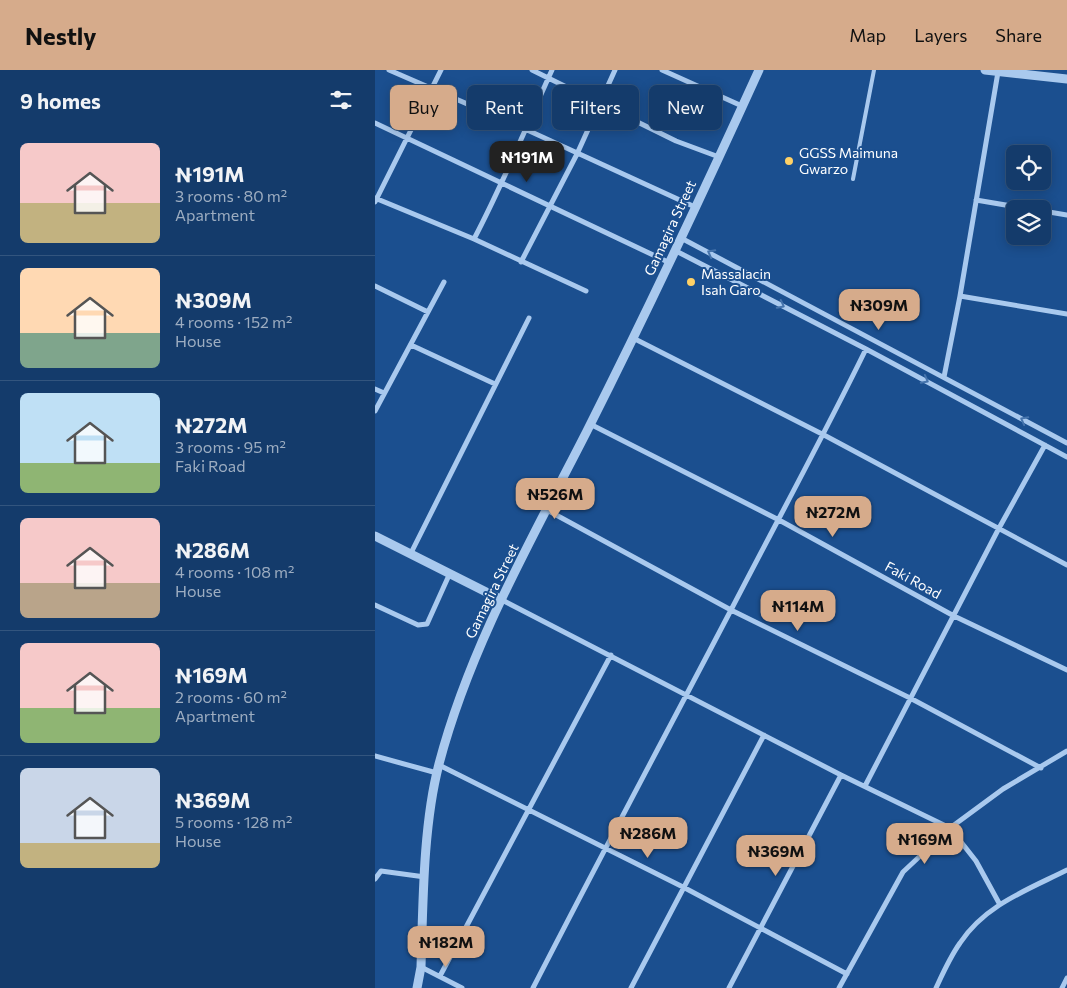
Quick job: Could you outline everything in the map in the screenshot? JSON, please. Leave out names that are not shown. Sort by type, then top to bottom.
[{"type":"street","points":[[389,70],[426,85]]},
{"type":"street","points":[[434,85],[441,70]]},
{"type":"street","points":[[532,70],[564,85]]},
{"type":"street","points":[[542,92],[552,70]]},
{"type":"street","points":[[608,85],[615,70]]},
{"type":"street","points":[[661,70],[742,106]]},
{"type":"street","name":"Gamagira Street","points":[[417,988],[421,967],[429,827],[438,769],[463,688],[502,600],[670,263],[759,70]]},
{"type":"street","points":[[985,70],[1067,79]]},
{"type":"street","points":[[944,377],[960,296],[997,72]]},
{"type":"street","points":[[375,123],[670,263]]},
{"type":"street","points":[[639,123],[676,141],[719,157]]},
{"type":"street","points":[[411,130],[376,199],[475,239],[587,291]]},
{"type":"street","points":[[475,239],[504,183],[525,130]]},
{"type":"street","points":[[527,130],[695,207]]},
{"type":"street","points":[[521,262],[588,130]]},
{"type":"street","points":[[976,200],[1006,205]]},
{"type":"street","points":[[1051,212],[1067,215]]},
{"type":"street","points":[[681,238],[1067,443]]},
{"type":"street","points":[[675,251],[866,349],[1067,457]]},
{"type":"street","points":[[375,411],[383,393],[445,282]]},
{"type":"street","points":[[375,286],[428,312]]},
{"type":"street","points":[[960,296],[1067,314]]},
{"type":"street","points":[[411,553],[529,318]]},
{"type":"street","points":[[633,338],[824,436],[1067,565]]},
{"type":"street","points":[[411,345],[495,384]]},
{"type":"street","points":[[533,988],[824,436],[866,349]]},
{"type":"street","points":[[375,389],[383,393]]},
{"type":"street","points":[[999,420],[1005,410]]},
{"type":"street","name":"Faki Road","points":[[590,424],[779,520],[954,616],[1067,670]]},
{"type":"street","points":[[865,786],[998,530],[1045,445]]},
{"type":"street","points":[[547,510],[731,610],[910,698],[1041,768]]},
{"type":"street","points":[[375,536],[611,655],[687,696],[951,828],[976,861],[999,903]]},
{"type":"street","points":[[375,605],[418,625],[427,624],[450,573]]},
{"type":"street","points":[[440,976],[611,655]]},
{"type":"street","points":[[631,988],[764,735]]},
{"type":"street","points":[[839,988],[903,872],[951,828],[1003,789],[1067,751]]},
{"type":"street","points":[[375,756],[438,769],[529,810],[683,887],[847,974]]},
{"type":"street","points":[[729,988],[841,774]]},
{"type":"street","points":[[936,988],[960,943],[979,920],[999,903],[1067,870]]},
{"type":"street","points":[[375,879],[381,871],[425,878]]},
{"type":"street","points":[[421,967],[462,988]]},
{"type":"street","points":[[1062,988],[1067,978]]},
{"type":"lane","points":[[853,179],[874,70]]},
{"type":"place","name":"GGSS Maimuna Gwarzo","points":[[789,161]]},
{"type":"place","name":"Massalacin Isah Garo","points":[[691,282]]}]
